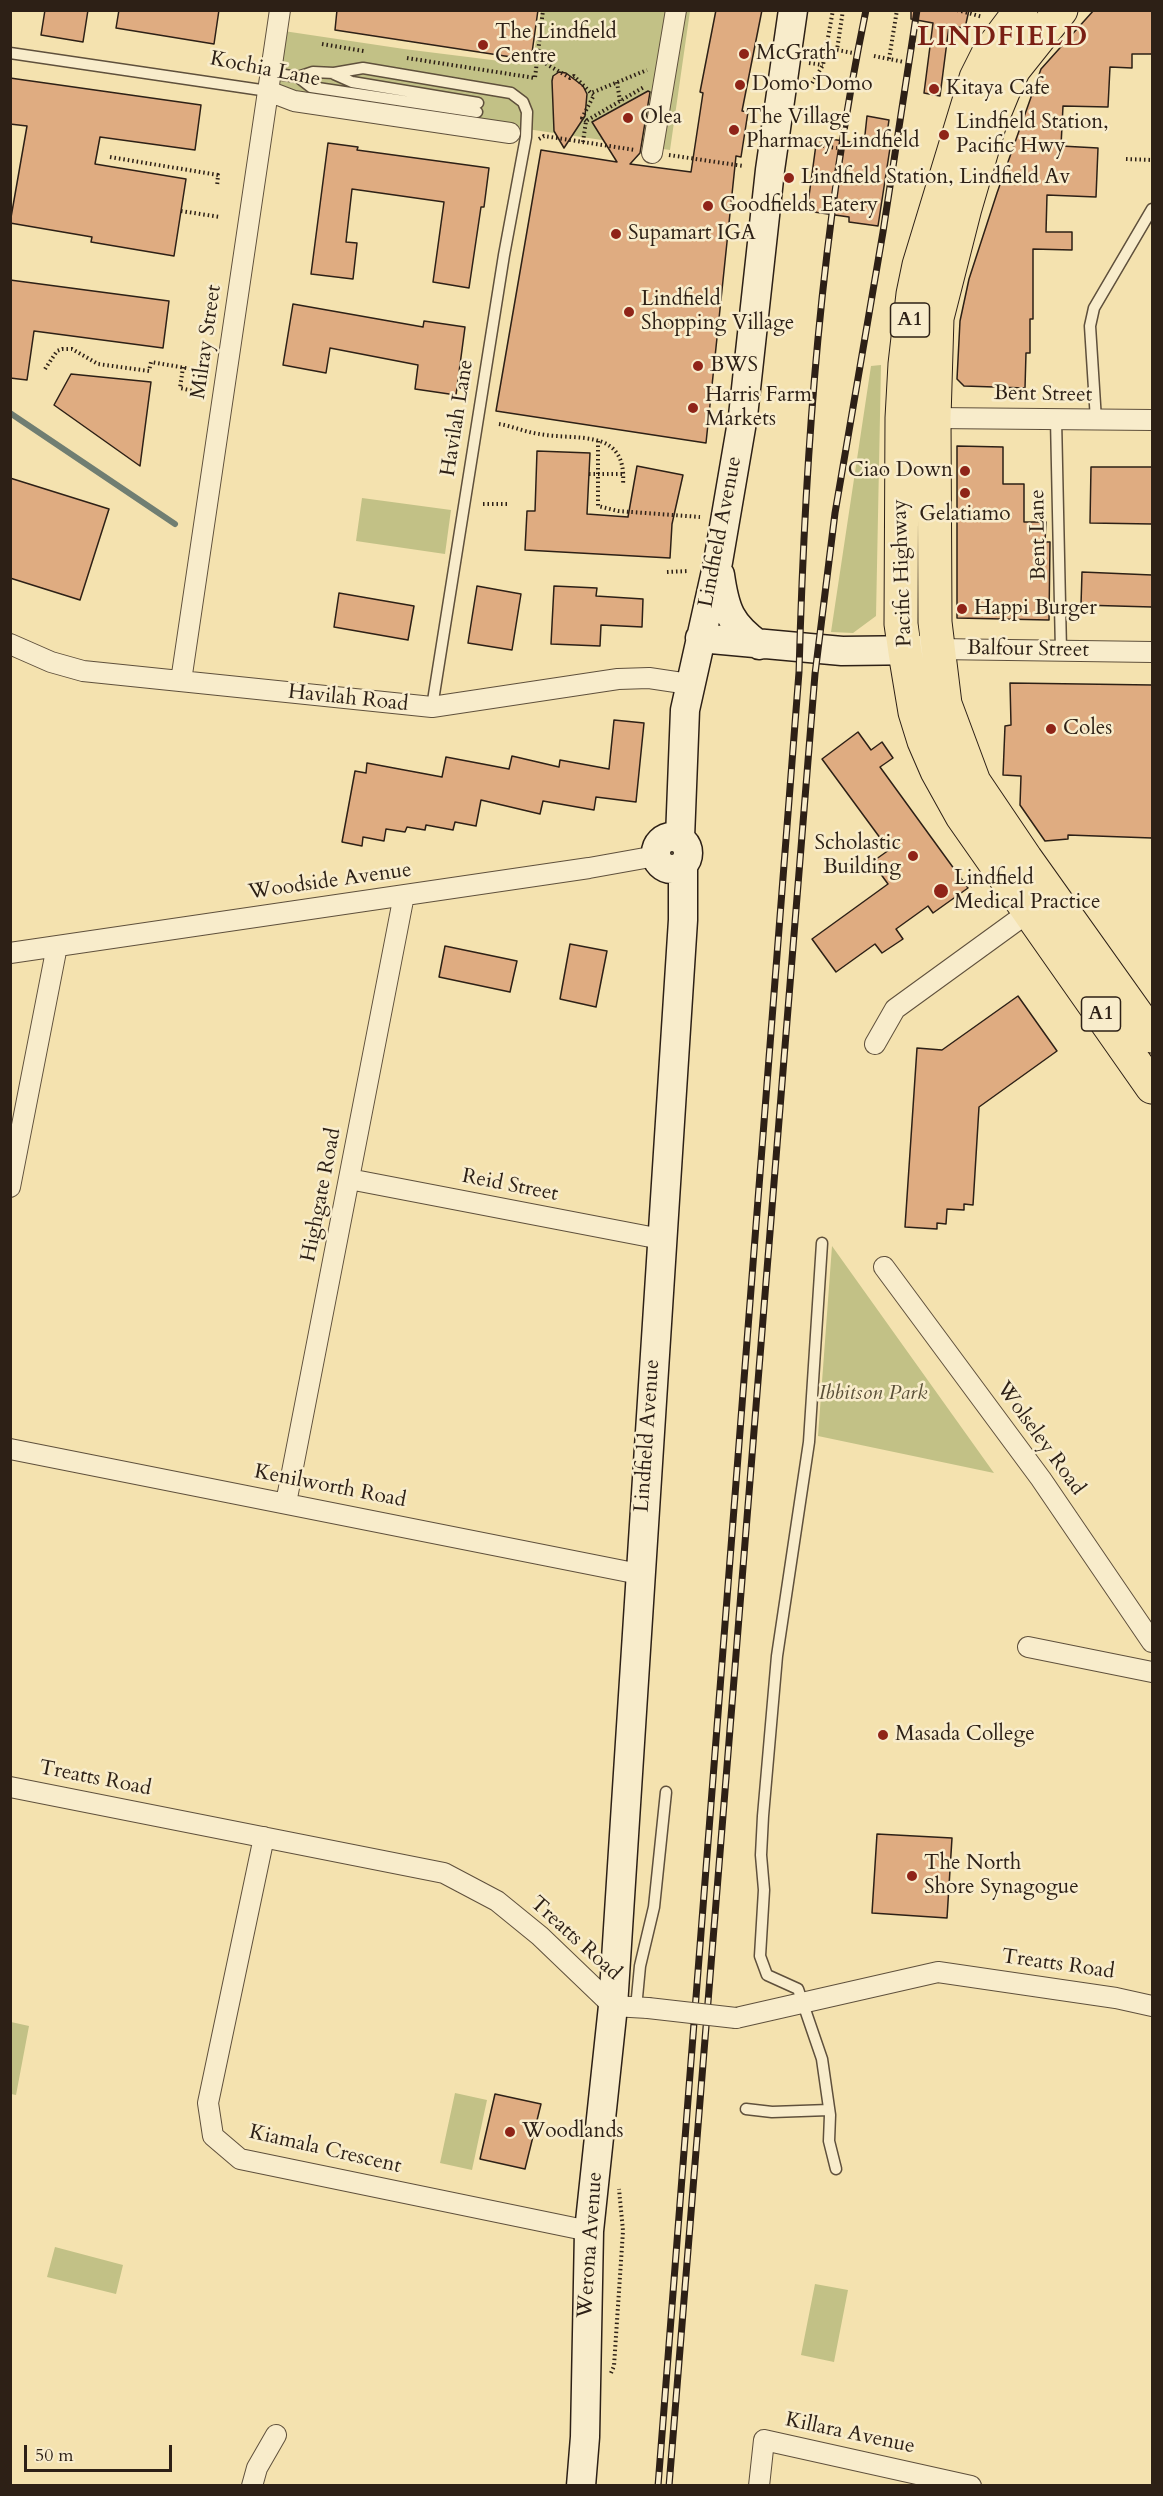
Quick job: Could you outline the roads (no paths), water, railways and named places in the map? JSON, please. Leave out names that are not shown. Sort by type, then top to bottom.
[{"type":"highway","name":"Pacific Highway","points":[[1021,10],[988,54],[976,78],[926,238],[913,294],[904,364],[902,418],[901,624],[904,652],[915,712],[937,771],[962,816],[1152,1087]]},
{"type":"highway","name":"Pacific Highway","points":[[1061,10],[1014,69],[989,126],[937,318],[934,418],[937,649],[945,704],[974,782],[1152,1036]]},
{"type":"street","name":"Milray Street","points":[[181,681],[280,10]]},
{"type":"street","points":[[652,153],[676,10]]},
{"type":"street","name":"Lindfield Avenue","points":[[680,838],[683,734],[689,684],[718,562],[742,416],[770,170],[793,10]]},
{"type":"street","name":"Kochia Lane","points":[[270,82],[294,101],[518,135]]},
{"type":"street","name":"Bent Street","points":[[934,418],[1152,420]]},
{"type":"street","points":[[718,562],[723,594],[732,621],[738,629],[759,645]]},
{"type":"street","points":[[700,638],[842,651],[904,652]]},
{"type":"street","name":"Havilah Road","points":[[10,644],[51,662],[83,671],[432,707],[618,679],[649,678],[689,684]]},
{"type":"street","name":"Balfour Street","points":[[904,652],[937,649],[1152,652]]},
{"type":"street","points":[[680,838],[689,851],[683,866],[669,869],[661,864],[656,856],[657,846],[664,839],[680,838]]},
{"type":"street","name":"Woodside Avenue","points":[[10,953],[656,856]]},
{"type":"street","name":"Lindfield Avenue","points":[[632,2007],[639,1574],[683,920],[683,866]]},
{"type":"street","name":"Highgate Road","points":[[286,1503],[404,895]]},
{"type":"street","points":[[874,1044],[895,1009],[1030,911]]},
{"type":"street","points":[[10,1187],[57,946]]},
{"type":"street","name":"Reid Street","points":[[349,1179],[661,1239]]},
{"type":"street","name":"Wolseley Road","points":[[884,1267],[1041,1479],[1152,1642]]},
{"type":"street","name":"Kenilworth Road","points":[[10,1449],[639,1574]]},
{"type":"street","points":[[1028,1647],[1152,1672]]},
{"type":"street","name":"Treatts Road","points":[[10,1787],[444,1873],[496,1901],[632,2007],[736,2018],[938,1972],[1116,1998],[1152,2006]]},
{"type":"street","name":"Kiamala Crescent","points":[[264,1837],[208,2103],[213,2136],[240,2159],[589,2231]]},
{"type":"street","name":"Werona Avenue","points":[[581,2486],[585,2438],[589,2231],[632,2007]]},
{"type":"street","points":[[252,2486],[256,2468],[276,2435]]},
{"type":"street","name":"Killara Avenue","points":[[759,2486],[764,2440],[971,2486]]},
{"type":"lane","name":"Kochia Lane","points":[[10,53],[270,82]]},
{"type":"lane","name":"Havilah Lane","points":[[334,74],[363,68],[511,93],[523,102],[527,112],[518,135],[500,278],[432,707]]},
{"type":"lane","points":[[270,82],[313,72],[334,74],[352,82],[477,108],[311,87],[298,77]]},
{"type":"lane","points":[[1096,420],[1090,326],[1094,308],[1152,209]]},
{"type":"lane","name":"Bent Lane","points":[[1056,419],[1061,651]]},
{"type":"lane","points":[[822,1244],[809,1442],[777,1656],[761,1855],[764,1890],[760,1956],[762,1967],[767,1975],[798,1989],[805,2004],[822,2059],[829,2110],[829,2141],[836,2169]]},
{"type":"lane","points":[[632,2007],[654,1908],[666,1792]]},
{"type":"lane","points":[[746,2109],[772,2112],[829,2110]]},
{"type":"waterway","points":[[10,413],[175,524]]},
{"type":"railway","points":[[658,2486],[799,672],[811,423],[837,174],[866,10]]},
{"type":"railway","points":[[669,2486],[815,674],[835,513],[883,232],[917,10]]},
{"type":"place","name":"The Lindfield Centre","points":[[483,45]]},
{"type":"place","name":"McGrath","points":[[744,54]]},
{"type":"place","name":"Domo Domo","points":[[740,85]]},
{"type":"place","name":"Kitaya Cafe","points":[[934,89]]},
{"type":"place","name":"Olea","points":[[628,118]]},
{"type":"place","name":"The Village Pharmacy Lindfield","points":[[734,130]]},
{"type":"place","name":"Lindfield Station, Pacific Hwy","points":[[944,135]]},
{"type":"place","name":"Lindfield Station, Lindfield Av","points":[[789,178]]},
{"type":"place","name":"Goodfields Eatery","points":[[708,206]]},
{"type":"place","name":"Supamart IGA","points":[[616,234]]},
{"type":"place","name":"Lindfield Shopping Village","points":[[629,312]]},
{"type":"place","name":"BWS","points":[[698,366]]},
{"type":"place","name":"Harris Farm Markets","points":[[693,408]]},
{"type":"place","name":"Ciao Down","points":[[965,471]]},
{"type":"place","name":"Gelatiamo","points":[[965,493]]},
{"type":"place","name":"Happi Burger","points":[[962,609]]},
{"type":"place","name":"Coles","points":[[1051,729]]},
{"type":"place","name":"Scholastic Building","points":[[913,856]]},
{"type":"place","name":"Lindfield Medical Practice","points":[[941,891]]},
{"type":"place","name":"Masada College","points":[[883,1735]]},
{"type":"place","name":"The North Shore Synagogue","points":[[912,1876]]},
{"type":"place","name":"Woodlands","points":[[510,2132]]},
{"type":"district","name":"LINDFIELD","points":[[1003,39]]},
{"type":"park label","name":"Ibbitson Park","points":[[873,1394]]}]
